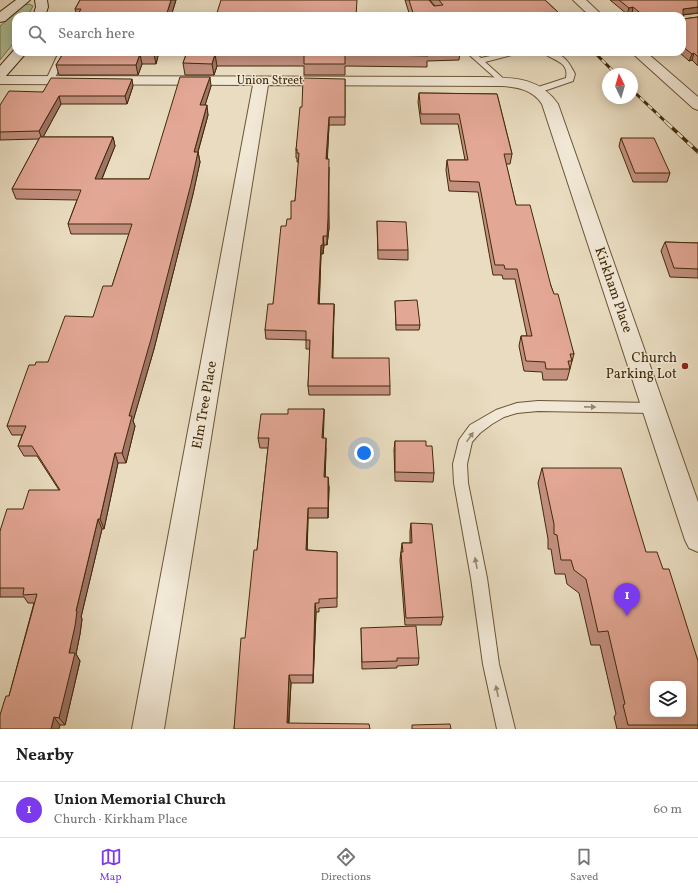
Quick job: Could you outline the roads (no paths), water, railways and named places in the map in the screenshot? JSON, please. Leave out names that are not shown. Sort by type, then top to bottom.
[{"type":"street","points":[[0,18],[24,0]]},
{"type":"street","points":[[40,12],[42,7],[41,0]]},
{"type":"street","points":[[579,0],[592,12]]},
{"type":"street","points":[[0,74],[16,56]]},
{"type":"street","points":[[643,56],[698,105]]},
{"type":"street","name":"Union Street","points":[[0,80],[502,82],[521,84],[538,90]]},
{"type":"street","name":"Elm Tree Place","points":[[148,729],[261,81]]},
{"type":"street","name":"Kirkham Place","points":[[538,90],[545,96],[550,104],[698,540]]},
{"type":"lane","points":[[50,80],[60,56]]},
{"type":"lane","points":[[474,56],[502,82]]},
{"type":"lane","points":[[479,61],[501,56]]},
{"type":"lane","points":[[538,90],[570,78],[571,74],[564,60],[555,56]]},
{"type":"lane","points":[[506,729],[491,664],[479,578],[461,483],[460,464],[466,440],[475,429],[487,420],[500,413],[517,408],[538,406],[652,408]]},
{"type":"railway","points":[[598,56],[610,68]]},
{"type":"railway","points":[[638,96],[668,124]]},
{"type":"railway","points":[[667,123],[698,152]]},
{"type":"place","name":"Church Parking Lot","points":[[685,366]]},
{"type":"place","name":"Union Memorial Church","points":[[627,616]]}]
